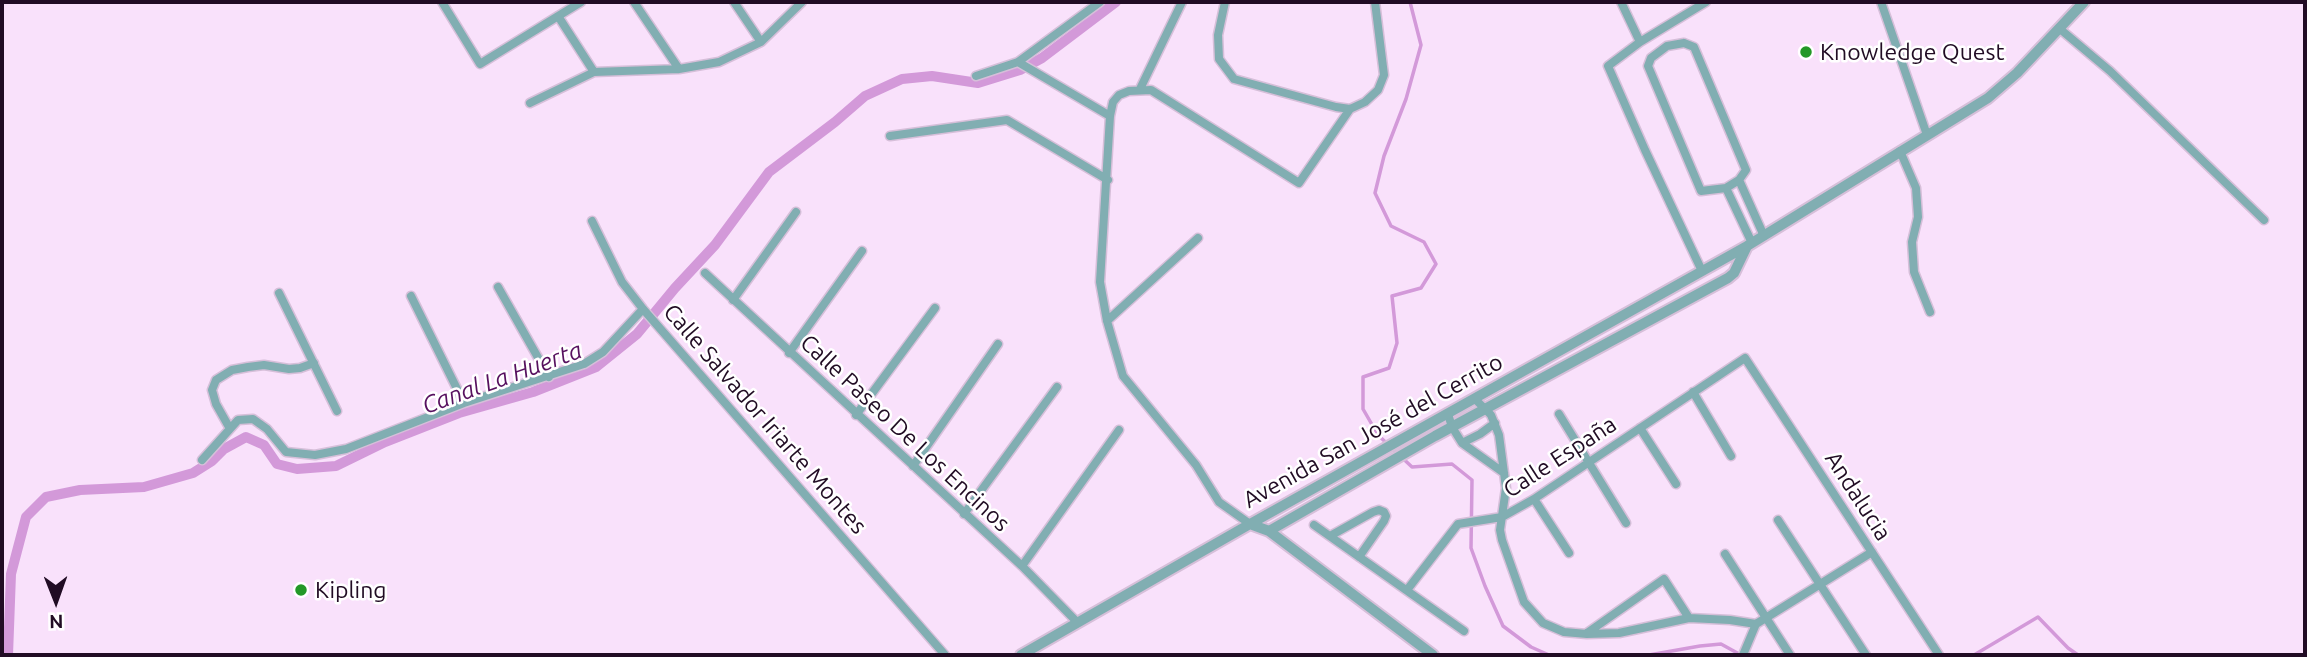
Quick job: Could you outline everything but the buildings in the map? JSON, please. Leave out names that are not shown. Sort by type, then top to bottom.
[{"type":"street","points":[[442,2],[480,64],[581,2]]},
{"type":"street","points":[[634,2],[679,69]]},
{"type":"street","points":[[734,2],[761,42]]},
{"type":"street","points":[[530,103],[594,72],[679,69],[719,62],[761,42],[802,2]]},
{"type":"street","points":[[976,76],[1019,62],[1100,2]]},
{"type":"street","points":[[1140,89],[1182,2]]},
{"type":"street","points":[[1226,2],[1218,35],[1219,59],[1234,79],[1336,107],[1350,108],[1365,102],[1378,90],[1384,75],[1375,2]]},
{"type":"street","points":[[1621,2],[1640,42]]},
{"type":"street","points":[[1703,271],[1650,162],[1608,66],[1640,42],[1706,2]]},
{"type":"street","points":[[1881,2],[1927,135]]},
{"type":"street","name":"Avenida San José del Cerrito","points":[[1021,655],[1764,236],[1988,98],[2017,73],[2084,2]]},
{"type":"street","points":[[558,16],[594,72]]},
{"type":"street","points":[[2060,29],[2110,71],[2264,220]]},
{"type":"street","points":[[1684,43],[1693,47],[1746,170],[1739,180],[1726,188],[1701,191],[1648,66],[1651,58],[1667,46],[1684,43]]},
{"type":"street","points":[[1019,62],[1110,116]]},
{"type":"street","points":[[1350,108],[1299,183],[1151,90],[1140,89],[1119,95],[1113,102],[1110,116],[1100,282],[1122,376],[1196,465],[1219,502],[1250,524],[1269,531],[1433,655]]},
{"type":"street","points":[[890,136],[1007,120],[1108,180]]},
{"type":"street","points":[[1900,151],[1916,188],[1918,217],[1912,242],[1914,272],[1930,312]]},
{"type":"street","points":[[1739,180],[1764,236]]},
{"type":"street","points":[[1726,188],[1749,245],[1734,273],[1728,278]]},
{"type":"street","points":[[733,300],[796,212]]},
{"type":"street","points":[[592,221],[622,282],[645,310]]},
{"type":"street","points":[[1107,321],[1198,238]]},
{"type":"street","points":[[789,353],[862,251]]},
{"type":"street","points":[[1720,261],[1730,265],[1728,278]]},
{"type":"street","name":"Calle Paseo De Los Encinos","points":[[705,273],[1022,566],[1077,622]]},
{"type":"street","name":"Avenida San José del Cerrito","points":[[1269,531],[1452,427],[1728,278]]},
{"type":"street","points":[[498,287],[549,377]]},
{"type":"street","points":[[279,293],[337,411]]},
{"type":"street","points":[[411,296],[464,403]]},
{"type":"street","points":[[856,415],[935,309]]},
{"type":"street","name":"Calle Salvador Iriarte Montes","points":[[229,427],[238,420],[253,419],[267,429],[286,452],[315,455],[346,449],[464,403],[584,364],[603,352],[645,310],[945,655]]},
{"type":"street","points":[[913,466],[999,344]]},
{"type":"street","name":"Calle España","points":[[1407,590],[1453,527],[1463,522],[1502,517],[1534,499],[1745,358]]},
{"type":"street","name":"Andalucia","points":[[1745,358],[1939,655]]},
{"type":"street","points":[[201,460],[229,427],[216,404],[212,390],[216,380],[232,370],[248,367],[264,365],[289,369],[314,363]]},
{"type":"street","points":[[964,513],[1057,387]]},
{"type":"street","points":[[1693,392],[1731,456]]},
{"type":"street","name":"Calle España","points":[[1475,399],[1495,423],[1504,472]]},
{"type":"street","name":"Calle España","points":[[1448,414],[1462,443],[1504,472]]},
{"type":"street","points":[[1559,414],[1626,523]]},
{"type":"street","points":[[1462,443],[1495,423]]},
{"type":"street","points":[[1640,428],[1676,484]]},
{"type":"street","points":[[1022,566],[1119,429]]},
{"type":"street","points":[[1504,472],[1506,499],[1502,517],[1502,540],[1524,602],[1543,623],[1564,632],[1587,634],[1619,633],[1689,618],[1756,624]]},
{"type":"street","points":[[1534,499],[1569,553]]},
{"type":"street","points":[[1330,537],[1373,512],[1384,512],[1384,521],[1359,556]]},
{"type":"street","points":[[1778,520],[1866,655]]},
{"type":"street","points":[[1314,525],[1464,631]]},
{"type":"street","points":[[1743,655],[1756,624],[1872,552]]},
{"type":"street","points":[[1725,554],[1790,655]]},
{"type":"street","points":[[1587,634],[1664,579],[1689,618]]},
{"type":"waterway","name":"Canal La Huerta","points":[[8,655],[11,574],[26,517],[46,497],[80,490],[144,487],[193,473],[212,461],[224,449],[246,437],[264,445],[277,464],[297,469],[336,466],[385,442],[459,413],[533,392],[596,367],[637,334],[715,245],[769,172],[865,96],[902,79],[932,76],[978,83],[1020,70],[1042,58],[1116,2]]},
{"type":"waterway","points":[[1410,2],[1421,45],[1406,99],[1384,156],[1375,193],[1391,226],[1424,242],[1436,264],[1421,288],[1392,296],[1397,343],[1389,368],[1363,377],[1363,409],[1378,435],[1412,467],[1452,464],[1472,480],[1471,548],[1485,586],[1503,626],[1531,647],[1549,655]]},
{"type":"waterway","points":[[1974,655],[2038,617],[2078,655]]},
{"type":"waterway","points":[[1649,655],[1721,644],[1741,655]]},
{"type":"place","name":"Knowledge Quest","points":[[1806,52]]},
{"type":"place","name":"Kipling","points":[[301,590]]}]
